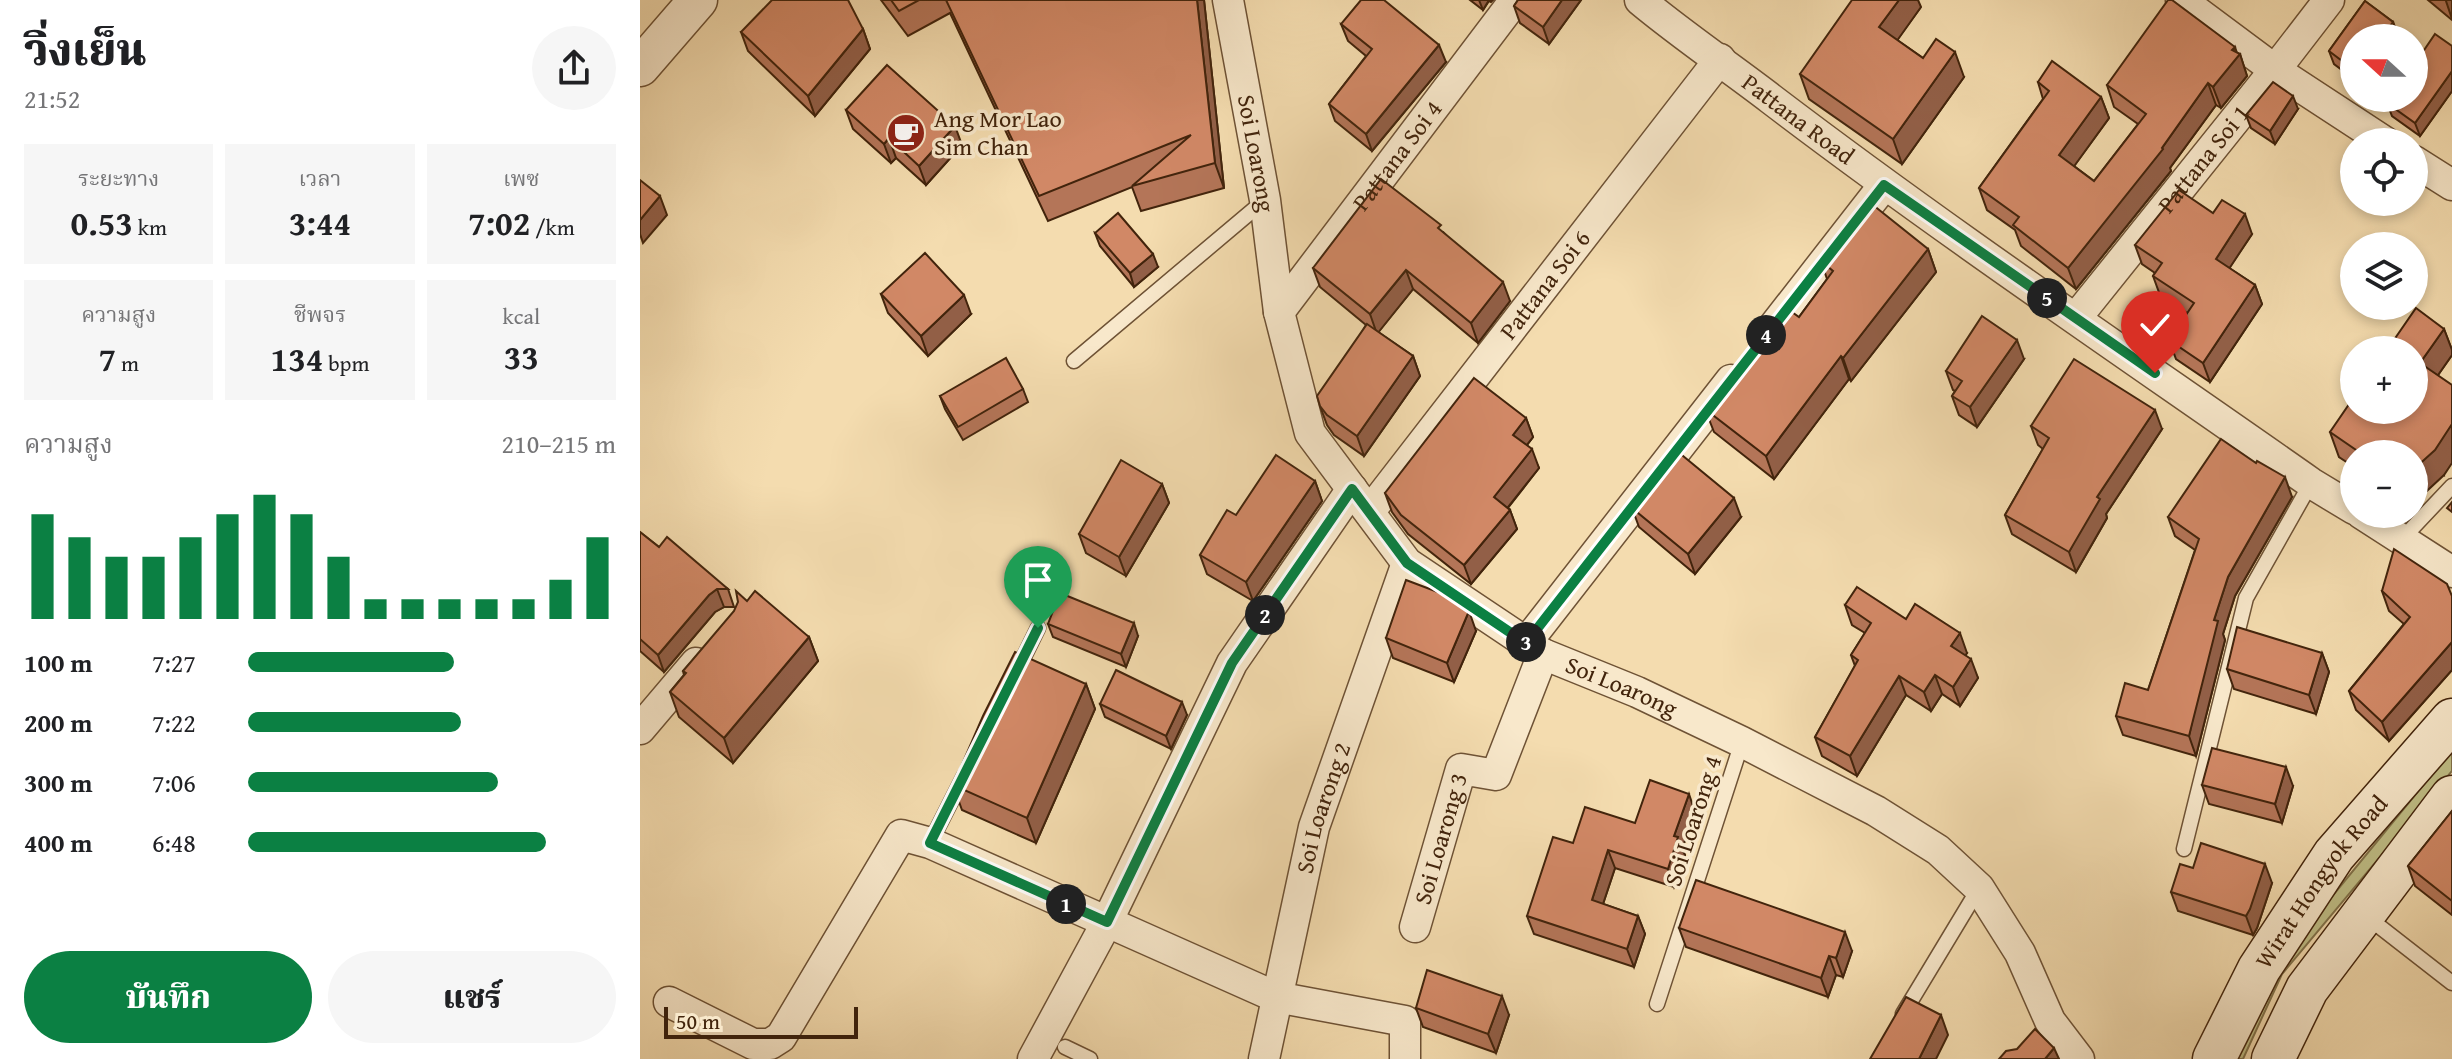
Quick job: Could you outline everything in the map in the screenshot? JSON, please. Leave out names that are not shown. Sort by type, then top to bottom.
[{"type":"main road","name":"Wirat Hongyok Road","points":[[2214,1059],[2259,969],[2334,855],[2452,720]]},
{"type":"main road","name":"Wirat Hongyok Road","points":[[2273,1059],[2307,989],[2452,797]]},
{"type":"street","points":[[644,53],[698,0]]},
{"type":"street","name":"Pattana Soi 4","points":[[1279,312],[1515,0]]},
{"type":"street","name":"Pattana Road","points":[[1640,0],[1668,16],[1884,185],[2340,501]]},
{"type":"street","points":[[2181,0],[2275,70],[2364,128]]},
{"type":"street","name":"Pattana Soi 1","points":[[2076,318],[2329,0]]},
{"type":"street","name":"Soi Loarong","points":[[1235,6],[1279,312],[1310,433],[1407,563],[1535,648],[1742,742],[1876,811],[1938,850],[1979,888],[2020,953],[2046,1026],[2079,1059]]},
{"type":"street","name":"Pattana Soi 6","points":[[1033,1059],[1107,922],[1232,663],[1720,59]]},
{"type":"street","points":[[2428,170],[2452,185]]},
{"type":"street","points":[[1535,648],[1884,185]]},
{"type":"street","points":[[2386,528],[2452,572]]},
{"type":"street","name":"Soi Loarong 2","points":[[1264,1059],[1314,827],[1407,563]]},
{"type":"street","points":[[640,729],[709,647]]},
{"type":"street","name":"Soi Loarong 3","points":[[1415,927],[1461,769],[1496,775],[1535,648]]},
{"type":"street","points":[[669,1002],[753,1044],[770,1044],[781,1037],[901,835],[930,843],[1276,997],[1405,1021],[1405,1059]]},
{"type":"lane","points":[[1074,361],[1265,200]]},
{"type":"lane","points":[[2184,849],[2246,598],[2311,483]]},
{"type":"lane","points":[[2403,538],[2452,486]]},
{"type":"lane","points":[[1011,682],[1038,628]]},
{"type":"lane","name":"Soi Loarong 4","points":[[1657,1004],[1742,742]]},
{"type":"lane","points":[[930,843],[971,763]]},
{"type":"lane","points":[[1892,1033],[1979,888]]},
{"type":"lane","points":[[2363,913],[2452,983]]},
{"type":"lane","points":[[1065,1047],[1090,1059]]},
{"type":"shaded area","points":[[2452,750],[2452,771],[2282,974],[2243,1059],[2231,1059],[2275,966]]},
{"type":"building","points":[[772,0],[848,0],[863,29],[808,96],[741,32]]},
{"type":"building","points":[[891,0],[919,0],[899,11]]},
{"type":"building","points":[[946,0],[1197,0],[1215,163],[1132,186],[1191,135],[1039,196]]},
{"type":"building","points":[[1361,0],[1384,0],[1439,45],[1366,134],[1329,104],[1372,49],[1341,24]]},
{"type":"building","points":[[1518,0],[1562,0],[1543,27],[1514,6]]},
{"type":"building","points":[[1852,0],[1899,0],[1879,27],[1923,58],[1936,39],[1955,52],[1893,139],[1800,74]]},
{"type":"building","points":[[2168,0],[2235,47],[2232,50],[2240,54],[2213,87],[2208,83],[2163,149],[2068,268],[2013,225],[2019,217],[1979,188],[2049,91],[2038,82],[2052,61],[2101,97],[2059,155],[2094,181],[2146,114],[2107,85]]},
{"type":"building","points":[[2365,1],[2393,22],[2392,24],[2348,24]]},
{"type":"building","points":[[2435,34],[2452,46],[2452,71],[2428,105],[2428,44]]},
{"type":"building","points":[[2340,36],[2340,59],[2329,51]]},
{"type":"building","points":[[887,65],[955,126],[919,166],[889,138],[884,144],[846,110]]},
{"type":"building","points":[[2273,82],[2293,96],[2270,131],[2246,115]]},
{"type":"building","points":[[2400,112],[2423,112],[2415,123]]},
{"type":"building","points":[[1381,179],[1441,225],[1438,228],[1503,282],[1471,323],[1406,270],[1370,314],[1313,268]]},
{"type":"building","points":[[640,180],[660,196],[640,220]]},
{"type":"building","points":[[2179,190],[2213,213],[2222,200],[2245,214],[2216,259],[2255,285],[2203,363],[2169,340],[2194,303],[2153,276],[2162,263],[2135,245]]},
{"type":"building","points":[[1868,201],[1928,249],[1843,358],[1841,356],[1766,456],[1705,409],[1785,307],[1799,317],[1833,271],[1821,261]]},
{"type":"building","points":[[1118,213],[1153,254],[1130,273],[1095,233]]},
{"type":"building","points":[[925,253],[964,295],[921,336],[881,294]]},
{"type":"building","points":[[1982,316],[2017,340],[1970,407],[1952,396],[1962,381],[1946,371]]},
{"type":"building","points":[[2428,317],[2444,329],[2428,352],[2428,336],[2397,336],[2408,320],[2428,320]]},
{"type":"building","points":[[1367,324],[1413,356],[1357,436],[1327,415],[1317,396]]},
{"type":"building","points":[[1006,358],[1023,389],[958,427],[940,396]]},
{"type":"building","points":[[2074,359],[2155,410],[2097,497],[2100,499],[2069,552],[2005,515],[2049,438],[2031,426]]},
{"type":"building","points":[[2428,368],[2452,385],[2452,424],[2428,456],[2428,440],[2342,440],[2330,432],[2340,417],[2340,424],[2428,424]]},
{"type":"building","points":[[1474,378],[1526,418],[1513,435],[1532,449],[1494,497],[1510,510],[1464,565],[1401,515],[1385,493]]},
{"type":"building","points":[[2221,439],[2256,463],[2285,477],[2228,577],[2214,620],[2218,621],[2189,736],[2116,716],[2125,683],[2148,690],[2199,539],[2168,517]]},
{"type":"building","points":[[1677,451],[1734,498],[1688,554],[1632,508]]},
{"type":"building","points":[[1276,455],[1315,481],[1246,582],[1200,555],[1227,510],[1236,515]]},
{"type":"building","points":[[1121,460],[1162,484],[1119,557],[1079,534]]},
{"type":"building","points":[[640,532],[659,547],[667,537],[728,589],[717,589],[709,595],[658,655],[640,639]]},
{"type":"building","points":[[2394,549],[2447,584],[2452,596],[2452,642],[2382,722],[2349,691],[2410,617],[2382,591]]},
{"type":"building","points":[[1406,580],[1443,594],[1469,611],[1447,663],[1386,638]]},
{"type":"building","points":[[1857,587],[1906,619],[1915,604],[1960,633],[1951,646],[1971,659],[1953,687],[1935,675],[1924,692],[1899,676],[1850,756],[1815,737],[1858,660],[1851,655],[1871,623],[1845,605]]},
{"type":"building","points":[[736,591],[747,601],[755,591],[809,637],[724,738],[670,692],[686,673],[683,671],[734,611],[738,602]]},
{"type":"building","points":[[1060,593],[1134,623],[1121,654],[1048,624]]},
{"type":"building","points":[[2237,627],[2322,653],[2309,695],[2227,669]]},
{"type":"building","points":[[1015,652],[1086,684],[1027,818],[953,785]]},
{"type":"building","points":[[1116,670],[1182,702],[1166,736],[1100,704]]},
{"type":"building","points":[[2212,748],[2286,767],[2275,804],[2202,785]]},
{"type":"building","points":[[1650,780],[1689,794],[1674,836],[1678,837],[1668,869],[1608,850],[1592,900],[1638,916],[1627,949],[1527,916],[1553,837],[1573,843],[1585,807],[1635,823]]},
{"type":"building","points":[[2452,811],[2452,901],[2408,866]]},
{"type":"building","points":[[2201,843],[2265,864],[2246,916],[2171,892],[2180,864],[2193,868]]},
{"type":"building","points":[[1696,880],[1845,932],[1836,958],[1829,956],[1821,978],[1679,928]]},
{"type":"building","points":[[1427,970],[1502,996],[1488,1034],[1416,1008]]},
{"type":"building","points":[[1906,997],[1941,1015],[1919,1059],[1870,1059]]},
{"type":"building","points":[[2035,1029],[2054,1048],[2045,1059],[1999,1059],[2006,1051],[2017,1049]]},
{"type":"place","name":"Ang Mor Lao Sim Chan","points":[[906,133]]},
{"type":"route","points":[[1038,628],[930,843],[1107,922],[1232,663],[1352,489],[1407,563],[1526,643],[1884,185],[2155,373]]}]
